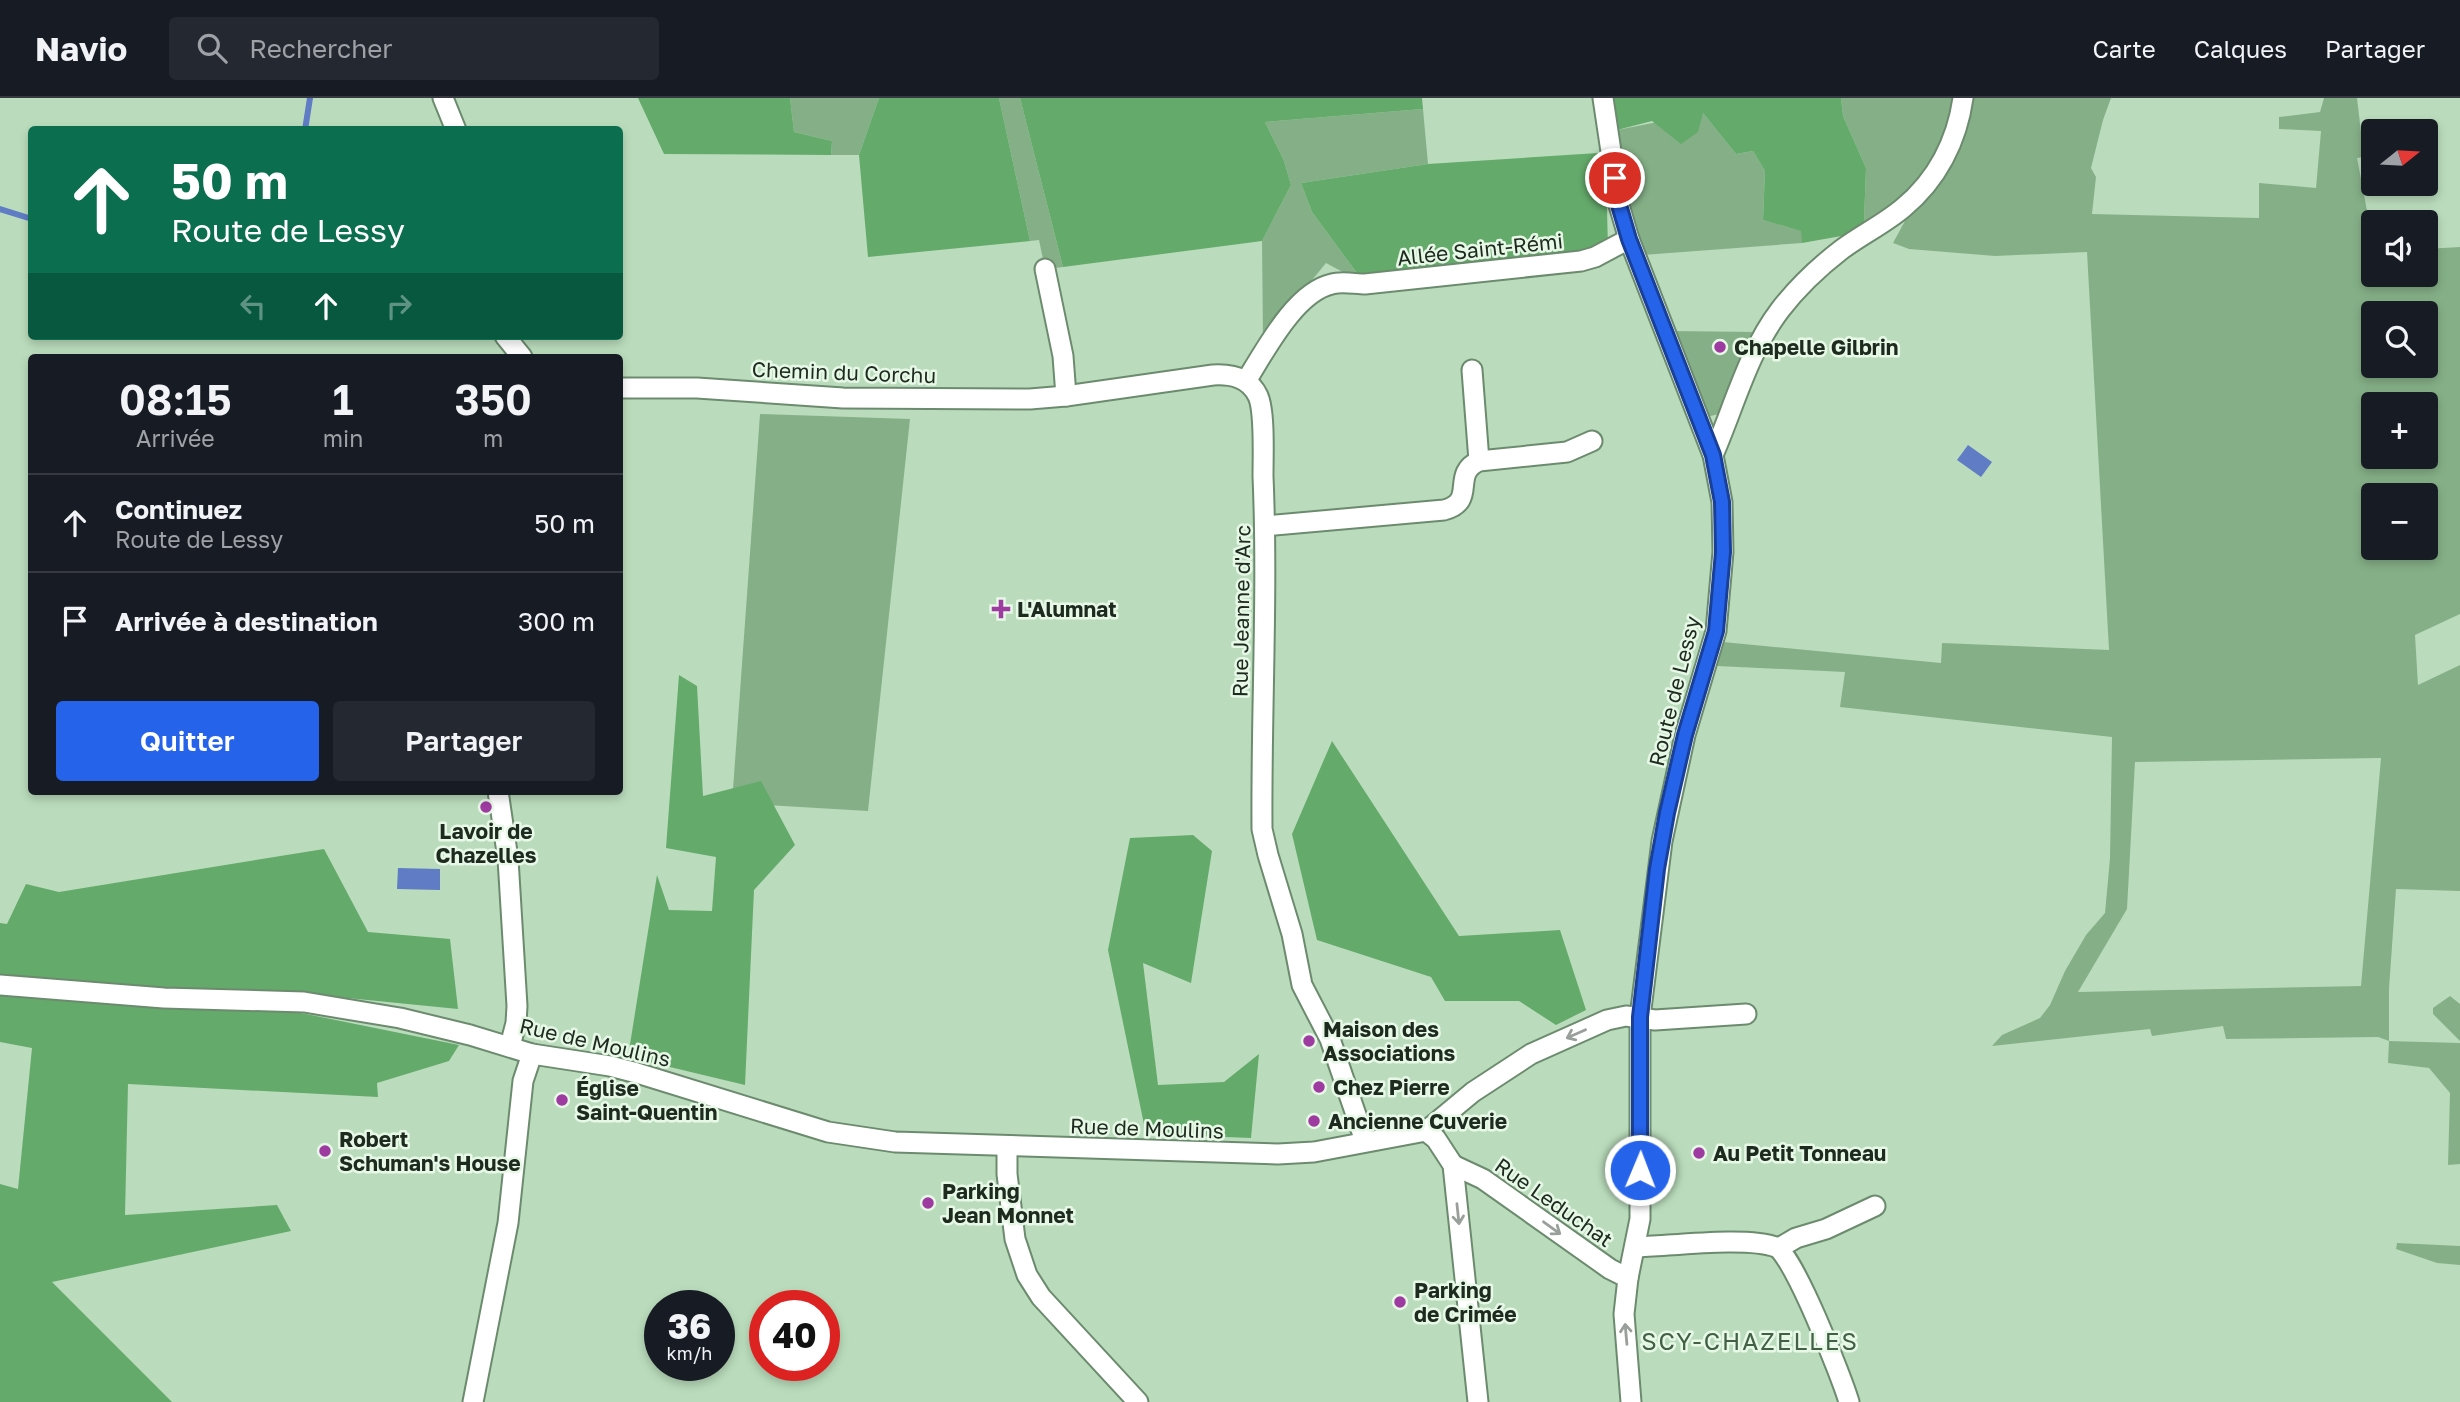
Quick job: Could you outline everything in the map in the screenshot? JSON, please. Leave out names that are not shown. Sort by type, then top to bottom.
[{"type":"street","points":[[443,98],[454,126]]},
{"type":"street","name":"Route de Lessy","points":[[1603,98],[1619,205],[1629,239],[1713,455],[1722,502],[1723,539],[1716,631],[1685,735],[1667,813],[1657,869],[1640,1017],[1640,1219],[1624,1314],[1631,1402]]},
{"type":"street","points":[[1713,455],[1756,348],[1780,310],[1810,277],[1842,250],[1902,209],[1919,194],[1946,155],[1955,133],[1963,98]]},
{"type":"street","name":"Allée Saint-Rémi","points":[[1246,381],[1292,310],[1332,284],[1365,284],[1581,261],[1595,257],[1629,239]]},
{"type":"street","points":[[1045,270],[1063,356],[1066,396],[1213,374],[1230,374],[1246,381]]},
{"type":"street","points":[[508,340],[520,354]]},
{"type":"street","points":[[1472,370],[1479,461]]},
{"type":"street","name":"Rue Jeanne d'Arc","points":[[1246,381],[1258,396],[1261,415],[1265,526],[1262,830],[1292,934],[1302,985],[1329,1039],[1365,1141]]},
{"type":"street","name":"Chemin du Corchu","points":[[623,388],[696,388],[843,398],[1030,399],[1066,396]]},
{"type":"street","points":[[1265,526],[1444,510],[1455,507],[1463,498],[1464,473],[1469,465],[1479,461],[1567,452],[1592,441]]},
{"type":"street","points":[[499,795],[509,859],[517,1006],[510,1046]]},
{"type":"street","name":"Rue de Moulins","points":[[0,985],[164,998],[304,1002],[400,1018],[532,1054],[628,1070],[828,1132],[895,1142],[1278,1154],[1314,1152],[1426,1131]]},
{"type":"street","points":[[1478,1402],[1453,1166],[1436,1139],[1426,1131],[1473,1092],[1531,1054],[1607,1020],[1626,1016],[1655,1020],[1746,1014]]},
{"type":"street","points":[[473,1402],[508,1223],[523,1082],[532,1054]]},
{"type":"street","points":[[1007,1146],[1007,1174],[1015,1239],[1027,1275],[1041,1297],[1138,1402]]},
{"type":"street","name":"Rue Leduchat","points":[[1453,1166],[1483,1179],[1610,1269],[1628,1278]]},
{"type":"street","points":[[1779,1248],[1796,1238],[1826,1229],[1874,1206]]},
{"type":"street","points":[[1636,1247],[1756,1242],[1779,1248],[1787,1258],[1814,1315],[1849,1402]]},
{"type":"green space","points":[[638,98],[790,98],[794,132],[832,141],[831,155],[664,154]]},
{"type":"green space","points":[[790,98],[879,98],[859,155],[831,155],[832,141],[794,132]]},
{"type":"green space","points":[[879,98],[999,98],[1030,241],[868,257],[859,155]]},
{"type":"green space","points":[[999,98],[1020,98],[1063,267],[1045,269],[1039,240],[1030,241]]},
{"type":"green space","points":[[1020,98],[1422,98],[1423,109],[1265,122],[1284,161],[1291,185],[1262,241],[1063,267]]},
{"type":"green space","points":[[1613,98],[1841,98],[1843,116],[1866,168],[1864,222],[1847,235],[1802,243],[1801,231],[1763,220],[1765,171],[1753,151],[1736,154],[1703,113],[1698,132],[1681,144],[1652,121],[1617,130]]},
{"type":"green space","points":[[1841,98],[2111,98],[2091,168],[2096,177],[2092,214],[2259,218],[2259,183],[2316,188],[2321,131],[2279,129],[2279,117],[2320,112],[2324,98],[2357,98],[2361,157],[2357,158],[2361,196],[2364,196],[2367,210],[2361,210],[2361,287],[2438,287],[2438,248],[2460,247],[2460,614],[2415,635],[2418,685],[2460,665],[2460,891],[2396,889],[2389,989],[2389,1041],[2378,1037],[2226,1039],[2223,1026],[2152,1036],[2150,1029],[1992,1046],[2002,1035],[2040,1018],[2050,1005],[2065,971],[2086,935],[2105,913],[2110,858],[2112,737],[1840,707],[1845,672],[1717,666],[1723,642],[1941,663],[1942,643],[2109,650],[2087,252],[1995,256],[1909,249],[1893,243],[1906,219],[1893,203],[1864,222],[1866,168],[1843,116]],"holes":[[[2381,758],[2361,986],[2078,992],[2127,909],[2135,762]]]},
{"type":"green space","points":[[1423,109],[1428,164],[1301,183],[1312,212],[1365,284],[1326,263],[1263,340],[1262,241],[1291,185],[1284,161],[1265,122]]},
{"type":"green space","points":[[1703,113],[1736,154],[1753,151],[1765,171],[1763,220],[1802,231],[1802,243],[1643,255],[1628,202],[1617,130]]},
{"type":"green space","points":[[1598,153],[1607,209],[1608,250],[1365,284],[1312,212],[1301,183],[1428,164]]},
{"type":"green space","points":[[1672,331],[1758,332],[1722,413],[1711,416],[1705,414]]},
{"type":"green space","points":[[760,414],[910,419],[868,811],[732,803]]},
{"type":"green space","points":[[679,675],[697,686],[703,796],[761,781],[795,845],[754,890],[745,1085],[628,1057],[657,875],[669,910],[712,911],[716,857],[666,848]]},
{"type":"green space","points":[[1332,741],[1459,936],[1560,930],[1586,1010],[1556,1025],[1519,1001],[1445,1001],[1431,977],[1317,940],[1292,834]]},
{"type":"green space","points":[[1193,835],[1212,851],[1191,983],[1143,963],[1158,1085],[1224,1082],[1259,1054],[1251,1138],[1146,1134],[1108,950],[1130,838]]},
{"type":"green space","points":[[324,849],[368,932],[450,939],[458,1009],[307,994],[109,986],[0,975],[0,923],[7,924],[26,884],[59,892]]},
{"type":"green space","points":[[0,994],[301,1013],[459,1045],[449,1061],[377,1083],[378,1097],[128,1084],[125,1215],[277,1205],[291,1231],[52,1282],[172,1402],[0,1402],[0,1184],[18,1189],[32,1048],[0,1042]]},
{"type":"green space","points":[[2450,996],[2460,1004],[2460,1041],[2433,1014],[2433,1008]]},
{"type":"green space","points":[[2389,1041],[2460,1043],[2460,1164],[2448,1165],[2450,1093],[2429,1068],[2388,1063]]},
{"type":"green space","points":[[2397,1243],[2460,1246],[2460,1265],[2437,1263],[2396,1249]]},
{"type":"water","points":[[1968,445],[1992,462],[1981,477],[1957,460]]},
{"type":"water","points":[[398,868],[440,869],[440,890],[397,889]]},
{"type":"waterway","points":[[306,126],[310,98]]},
{"type":"waterway","points":[[0,209],[28,218]]},
{"type":"place","name":"Chapelle Gilbrin","points":[[1720,347]]},
{"type":"place","name":"L'Alumnat","points":[[1001,609]]},
{"type":"place","name":"Lavoir de Chazelles","points":[[486,807]]},
{"type":"place","name":"Maison des Associations","points":[[1309,1041]]},
{"type":"place","name":"Chez Pierre","points":[[1319,1087]]},
{"type":"place","name":"Église Saint-Quentin","points":[[562,1100]]},
{"type":"place","name":"Ancienne Cuverie","points":[[1314,1121]]},
{"type":"place","name":"Robert Schuman's House","points":[[325,1151]]},
{"type":"place","name":"Au Petit Tonneau","points":[[1699,1153]]},
{"type":"place","name":"Parking Jean Monnet","points":[[928,1203]]},
{"type":"place","name":"Parking de Crimée","points":[[1400,1302]]},
{"type":"district","name":"SCY-CHAZELLES","points":[[1750,1340]]},
{"type":"route","points":[[1615,178],[1619,205],[1629,239],[1713,455],[1722,502],[1723,552],[1716,631],[1685,735],[1657,869],[1640,1017],[1640,1170]]}]
